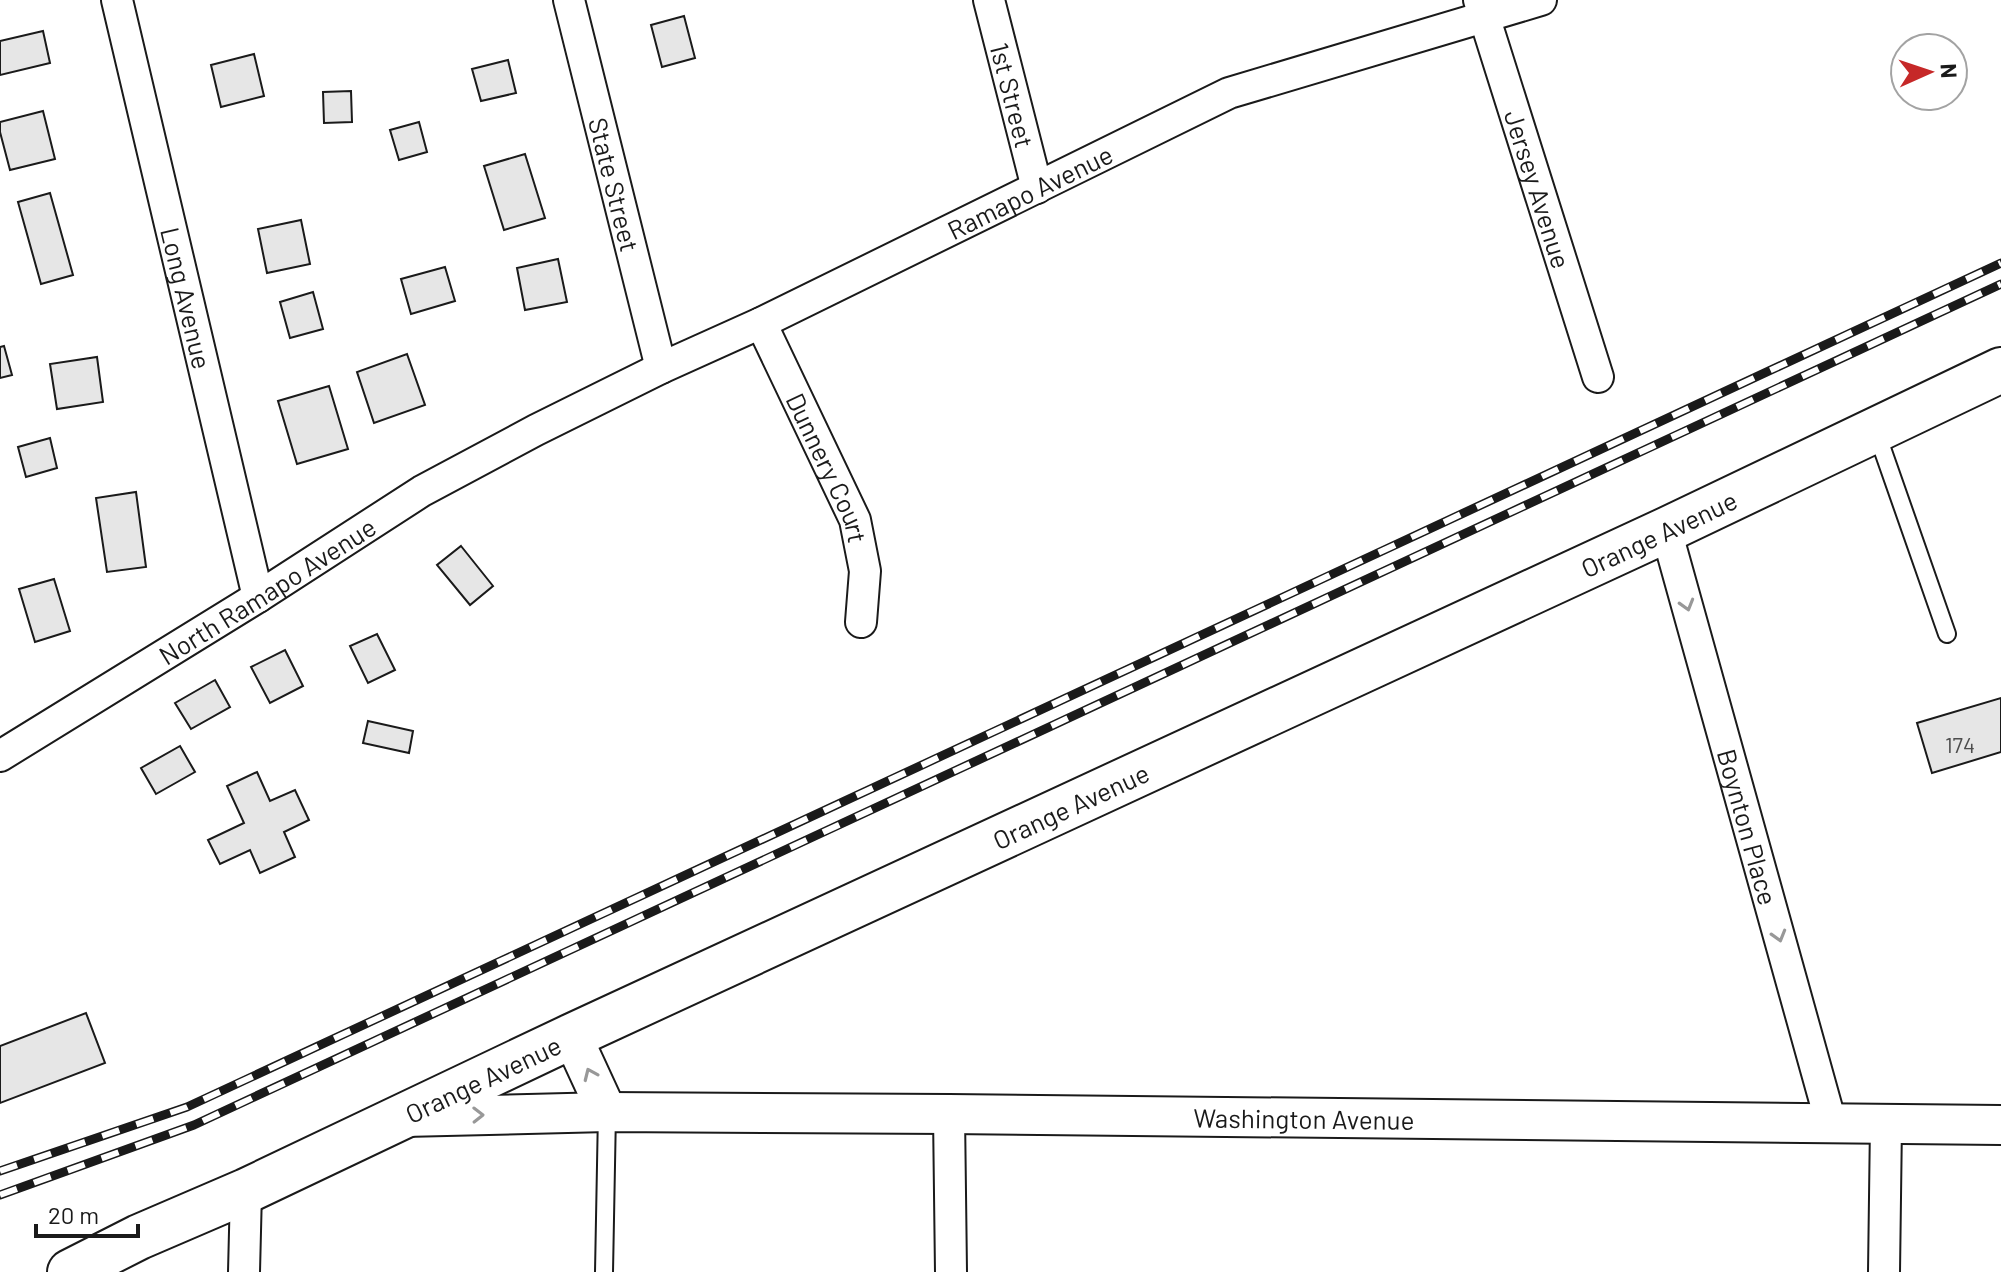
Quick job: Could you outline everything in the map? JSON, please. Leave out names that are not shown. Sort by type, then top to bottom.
[{"type":"main road","name":"Orange Avenue","points":[[70,1272],[139,1237],[246,1191],[572,1036],[1666,530],[2001,370]]},
{"type":"street","name":"Long Avenue","points":[[117,0],[258,597]]},
{"type":"street","name":"State Street","points":[[569,0],[661,368]]},
{"type":"street","name":"1st Street","points":[[989,0],[1037,188]]},
{"type":"street","name":"Ramapo Avenue","points":[[536,430],[1229,93],[1482,9],[1541,0]]},
{"type":"street","name":"Jersey Avenue","points":[[1482,9],[1598,377]]},
{"type":"street","name":"Dunnery Court","points":[[761,323],[855,520],[865,571],[861,622]]},
{"type":"street","name":"North Ramapo Avenue","points":[[0,756],[258,597],[422,491],[536,430]]},
{"type":"street","name":"Boynton Place","points":[[1666,530],[1831,1123]]},
{"type":"street","points":[[572,1036],[607,1112]]},
{"type":"street","name":"Washington Avenue","points":[[400,1117],[607,1112],[2001,1125]]},
{"type":"street","points":[[949,1114],[951,1272]]},
{"type":"street","points":[[1884,1272],[1886,1123]]},
{"type":"street","points":[[244,1272],[246,1191]]},
{"type":"lane","points":[[1876,430],[1947,634]]},
{"type":"lane","points":[[604,1272],[607,1112]]},
{"type":"building","points":[[684,16],[695,58],[662,67],[651,25]]},
{"type":"building","points":[[43,31],[50,63],[0,75],[0,41]]},
{"type":"building","points":[[254,54],[264,96],[221,107],[211,65]]},
{"type":"building","points":[[508,60],[516,93],[481,101],[472,69]]},
{"type":"building","points":[[351,91],[352,122],[324,123],[323,92]]},
{"type":"building","points":[[43,111],[55,159],[10,170],[0,122]]},
{"type":"building","points":[[419,122],[427,152],[399,160],[390,130]]},
{"type":"building","points":[[525,154],[545,218],[504,230],[484,166]]},
{"type":"building","points":[[50,193],[73,275],[41,284],[18,202]]},
{"type":"building","points":[[301,220],[310,264],[267,273],[258,229]]},
{"type":"building","points":[[558,259],[567,302],[525,310],[517,268]]},
{"type":"building","points":[[445,267],[455,301],[411,314],[401,279]]},
{"type":"building","points":[[313,292],[323,329],[290,338],[280,302]]},
{"type":"building","points":[[4,346],[12,375],[0,378],[0,347]]},
{"type":"building","points":[[407,354],[425,405],[374,423],[357,372]]},
{"type":"building","points":[[97,357],[103,402],[57,409],[50,364]]},
{"type":"building","points":[[329,386],[348,449],[297,464],[278,401]]},
{"type":"building","points":[[50,438],[57,468],[26,477],[18,447]]},
{"type":"building","points":[[136,492],[146,567],[107,572],[96,498]]},
{"type":"building","points":[[461,546],[493,586],[470,605],[437,565]]},
{"type":"building","points":[[54,579],[70,631],[35,642],[19,589]]},
{"type":"building","points":[[377,634],[395,670],[368,683],[350,646]]},
{"type":"building","points":[[285,650],[303,686],[270,703],[251,667]]},
{"type":"building","points":[[215,680],[230,707],[191,729],[175,703]]},
{"type":"building","points":[[2001,698],[2001,752],[1932,773],[1917,723]]},
{"type":"building","points":[[368,721],[413,731],[409,753],[363,743]]},
{"type":"building","points":[[180,746],[195,772],[156,794],[141,768]]},
{"type":"building","points":[[257,772],[270,801],[295,790],[309,820],[284,832],[295,857],[260,873],[250,850],[220,864],[208,840],[244,823],[227,786]]},
{"type":"building","points":[[86,1013],[105,1063],[0,1103],[0,1046]]},
{"type":"railway","points":[[0,1171],[187,1107],[2001,263]]},
{"type":"railway","points":[[0,1195],[194,1125],[2001,284]]}]
